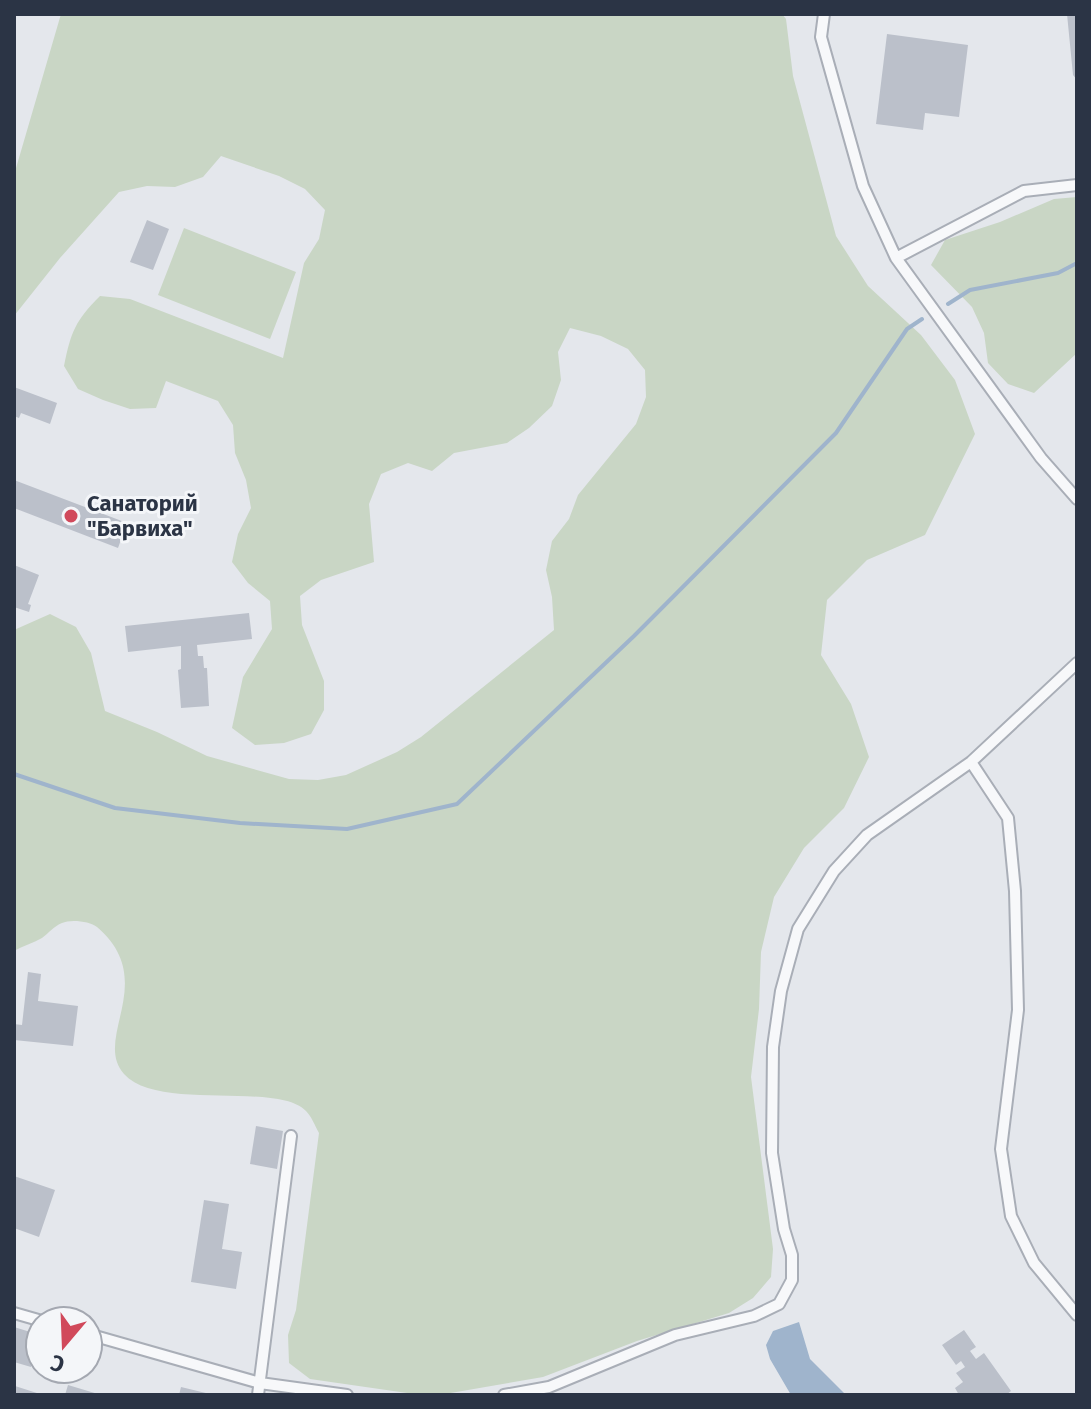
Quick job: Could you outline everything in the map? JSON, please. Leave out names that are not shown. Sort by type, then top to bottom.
[{"type":"street","points":[[824,14],[821,37],[859,171],[896,258],[1041,458],[1077,499]]},
{"type":"street","points":[[896,258],[1024,191],[1077,185]]},
{"type":"street","points":[[504,1395],[550,1391],[675,1335],[754,1316],[779,1304],[792,1280],[792,1255],[784,1229],[772,1153],[773,1047],[781,991],[798,929],[834,871],[867,835],[971,762],[1077,663]]},
{"type":"street","points":[[971,762],[1008,818],[1015,891],[1018,1010],[1001,1149],[1011,1216],[1034,1263],[1077,1315]]},
{"type":"street","points":[[258,1395],[291,1136]]},
{"type":"street","points":[[104,1339],[260,1383],[347,1395]]},
{"type":"green space","points":[[61,14],[782,14],[786,19],[793,76],[836,236],[868,286],[921,335],[955,380],[975,434],[925,535],[867,560],[827,600],[821,655],[851,704],[869,757],[844,808],[804,848],[774,897],[761,952],[759,1009],[751,1077],[773,1249],[771,1277],[753,1298],[729,1313],[637,1341],[543,1377],[439,1395],[310,1379],[289,1363],[288,1335],[296,1310],[319,1133],[310,1116],[291,1102],[163,1092],[140,1085],[124,1074],[116,1060],[115,1043],[125,988],[123,968],[115,947],[94,925],[80,921],[66,922],[14,951],[14,630],[50,614],[76,627],[91,653],[105,711],[207,756],[289,779],[318,780],[346,775],[397,752],[421,737],[554,630],[546,570],[552,541],[569,519],[578,495],[636,424],[646,397],[645,370],[628,349],[601,336],[570,328],[558,352],[561,380],[552,406],[529,428],[507,443],[454,453],[432,471],[408,463],[381,474],[369,504],[374,562],[321,580],[300,596],[302,625],[324,681],[324,710],[311,734],[284,743],[255,745],[232,728],[243,677],[272,629],[270,601],[248,583],[232,562],[238,534],[251,508],[246,480],[235,453],[233,425],[218,401],[166,381],[156,408],[130,409],[78,389],[64,366],[75,328],[100,296],[130,299],[283,358],[304,263],[319,239],[325,210],[305,189],[279,176],[221,156],[203,177],[175,187],[147,186],[119,192],[14,316],[14,175]]},
{"type":"green space","points":[[1077,197],[1077,353],[1034,393],[1008,384],[988,363],[984,333],[972,307],[931,265],[945,240],[1000,222],[1054,199]]},
{"type":"green space","points":[[184,228],[296,272],[270,339],[158,295]]},
{"type":"water","points":[[799,1322],[810,1359],[846,1395],[791,1395],[770,1359],[766,1345],[773,1331]]},
{"type":"building","points":[[1067,14],[1077,14],[1077,80],[1073,75]]},
{"type":"building","points":[[887,34],[968,45],[959,117],[925,113],[923,130],[876,124]]},
{"type":"building","points":[[147,220],[169,229],[153,270],[130,262]]},
{"type":"building","points":[[14,387],[57,403],[50,424],[21,413],[19,418],[14,416]]},
{"type":"building","name":"Санаторий \"Барвиха\"","points":[[14,480],[127,523],[118,548],[14,508]]},
{"type":"building","points":[[14,565],[39,575],[28,604],[31,605],[29,612],[14,607]]},
{"type":"building","points":[[249,613],[252,639],[197,645],[198,656],[203,656],[204,668],[207,668],[209,706],[181,708],[178,670],[181,669],[181,646],[128,652],[125,626]]},
{"type":"building","points":[[28,972],[41,974],[38,1001],[78,1006],[73,1046],[14,1040],[14,1024],[22,1025]]},
{"type":"building","points":[[256,1126],[283,1131],[277,1169],[250,1164]]},
{"type":"building","points":[[14,1176],[55,1190],[39,1237],[14,1228]]},
{"type":"building","points":[[204,1200],[229,1204],[222,1249],[242,1252],[236,1289],[191,1282]]},
{"type":"building","points":[[14,1327],[24,1330],[24,1365],[14,1362]]},
{"type":"building","points":[[964,1330],[976,1347],[970,1351],[976,1359],[984,1353],[1011,1391],[1006,1395],[959,1395],[955,1388],[963,1382],[956,1373],[965,1367],[961,1361],[956,1365],[942,1345]]},
{"type":"building","points":[[68,1385],[98,1394],[97,1395],[65,1395]]},
{"type":"building","points":[[15,1386],[40,1394],[40,1395],[14,1395]]},
{"type":"building","points":[[181,1387],[210,1394],[210,1395],[179,1395]]},
{"type":"waterway","points":[[948,304],[970,290],[1058,273],[1077,263]]},
{"type":"waterway","points":[[14,774],[115,808],[240,823],[347,829],[457,804],[634,636],[836,433],[907,329],[922,319]]},
{"type":"place","name":"Санаторий \"Барвиха\"","points":[[71,516]]}]
